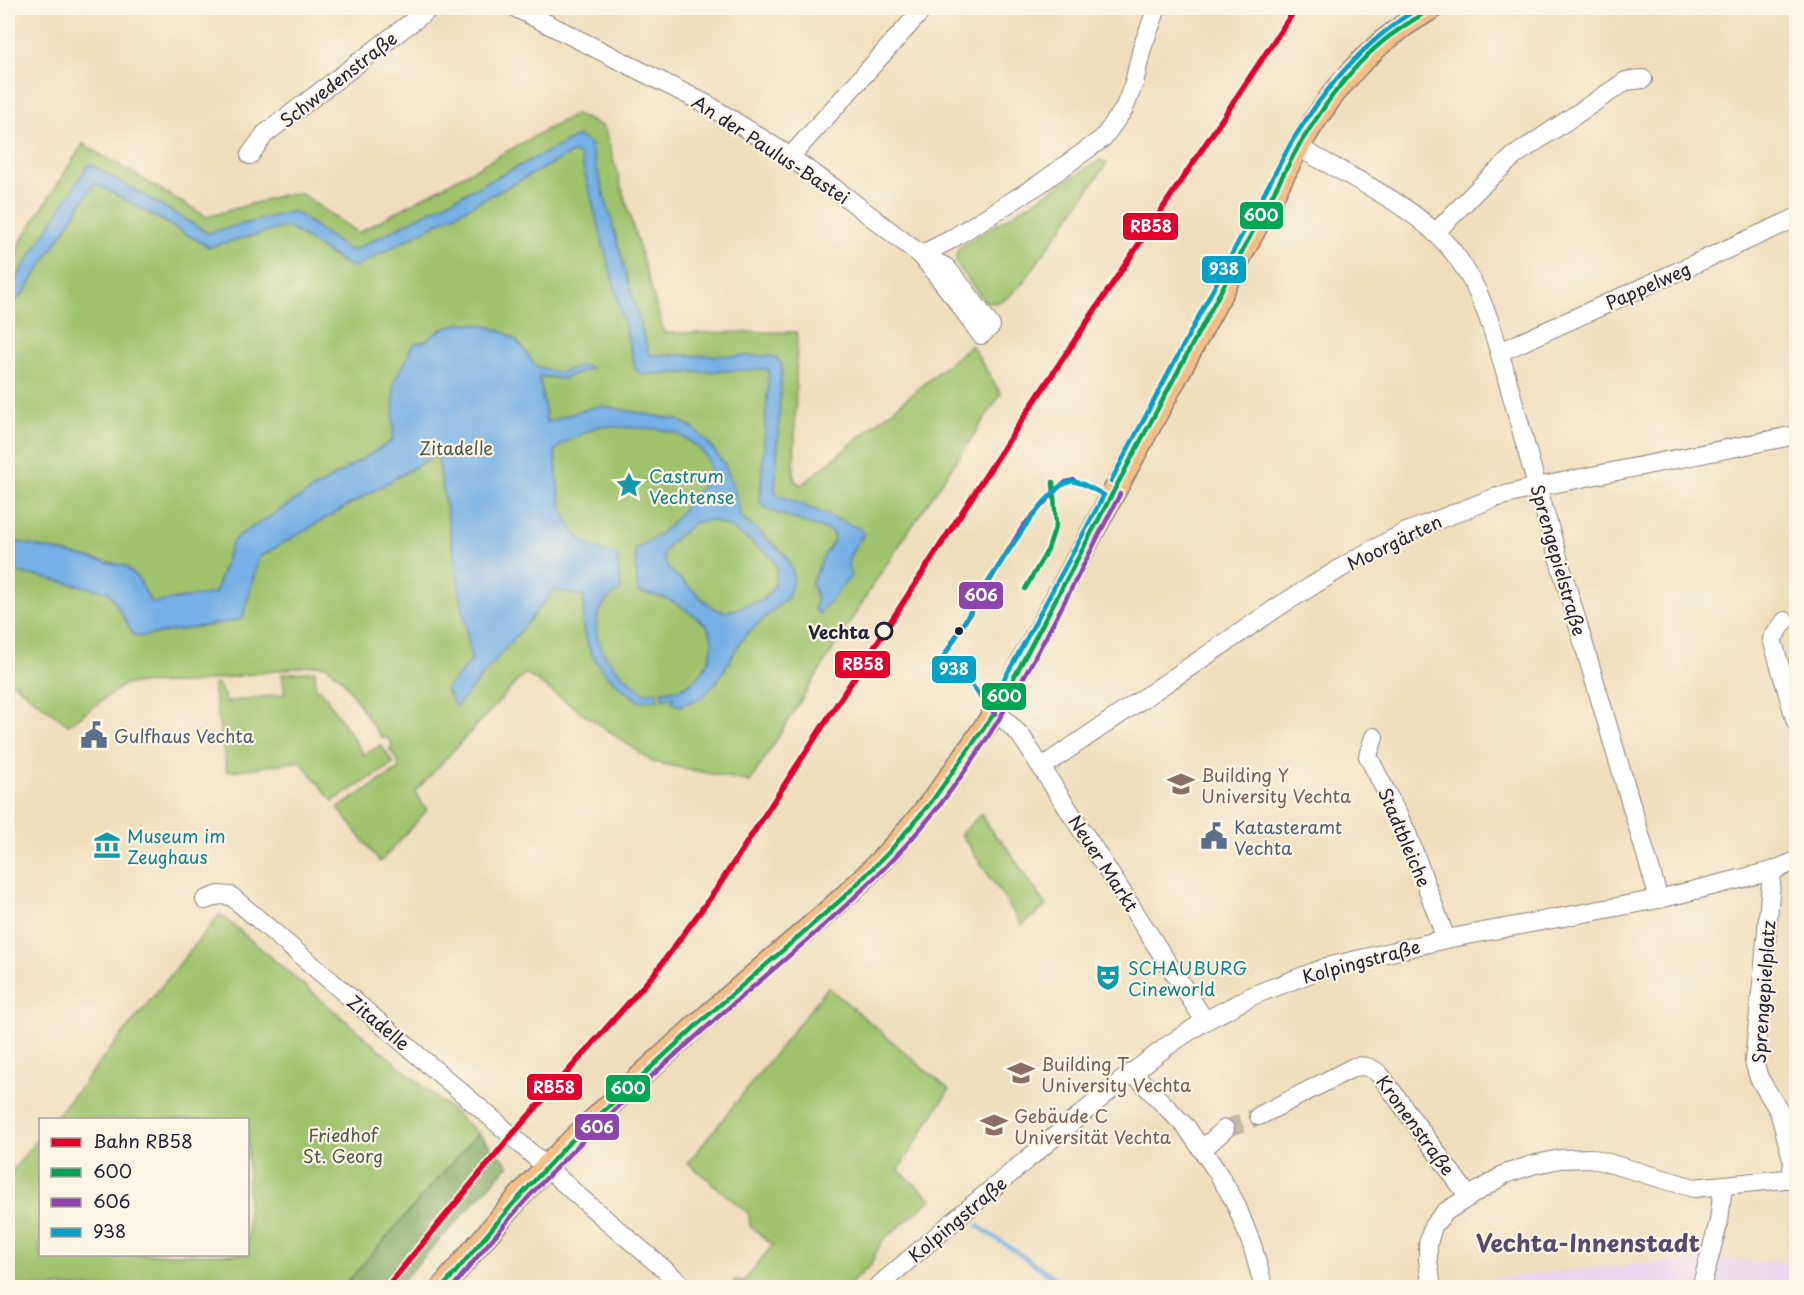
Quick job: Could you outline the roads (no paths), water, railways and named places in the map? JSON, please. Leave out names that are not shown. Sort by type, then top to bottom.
[{"type":"main road","points":[[442,1287],[546,1167],[696,1026],[841,901],[889,853],[948,781],[996,711],[1298,147],[1328,102],[1357,66],[1381,43],[1432,8]]},
{"type":"street","name":"Schwedenstraße","points":[[250,155],[265,134],[430,8]]},
{"type":"street","name":"An der Paulus-Bastei","points":[[516,8],[710,106],[790,157],[921,255],[954,297],[986,331]]},
{"type":"street","points":[[790,157],[924,8]]},
{"type":"street","points":[[921,255],[950,240],[1041,183],[1103,138],[1124,109],[1134,83],[1142,48],[1157,8]]},
{"type":"street","points":[[1435,233],[1514,156],[1626,81],[1643,79]]},
{"type":"street","name":"Sprengepielstraße","points":[[1298,147],[1378,191],[1435,233],[1453,252],[1473,281],[1486,310],[1500,352],[1659,899]]},
{"type":"street","name":"Pappelweg","points":[[1500,352],[1797,218]]},
{"type":"street","name":"Moorgärten","points":[[1042,767],[1281,605],[1359,557],[1404,534],[1494,498],[1538,487],[1797,435]]},
{"type":"street","points":[[1785,621],[1772,639],[1797,722]]},
{"type":"street","name":"Neuer Markt","points":[[996,711],[1021,736],[1042,767],[1205,1021]]},
{"type":"street","name":"Stadtbleiche","points":[[1374,737],[1368,756],[1407,833],[1446,939]]},
{"type":"street","name":"Kolpingstraße","points":[[876,1287],[1170,1044],[1205,1021],[1254,995],[1327,967],[1446,939],[1659,899],[1772,871],[1797,861]]},
{"type":"street","name":"Sprengepielplatz","points":[[1772,871],[1754,1061],[1759,1078],[1779,1111],[1793,1162],[1794,1178]]},
{"type":"street","name":"Zitadelle","points":[[205,900],[219,895],[231,896],[686,1287]]},
{"type":"street","name":"Kronenstraße","points":[[1259,1116],[1354,1067],[1364,1065],[1374,1069],[1381,1076],[1468,1197]]},
{"type":"street","points":[[1133,1073],[1187,1128],[1203,1149],[1235,1202],[1252,1245],[1264,1287]]},
{"type":"street","points":[[1203,1149],[1225,1129]]},
{"type":"street","points":[[1432,1287],[1428,1244],[1433,1227],[1444,1212],[1505,1174],[1532,1165],[1560,1159],[1591,1158],[1694,1188],[1794,1178]]},
{"type":"street","points":[[1701,1287],[1719,1221],[1723,1186]]},
{"type":"water","points":[[578,136],[590,144],[649,355],[772,356],[777,358],[782,365],[775,491],[778,495],[861,529],[864,533],[849,559],[851,576],[819,614],[814,609],[816,597],[811,585],[823,557],[834,540],[832,532],[768,510],[760,502],[769,371],[765,369],[641,375],[636,370],[580,155],[572,153],[357,266],[345,264],[286,227],[209,247],[94,184],[24,293],[8,306],[8,288],[88,165],[92,165],[208,233],[295,212],[348,250],[354,250]]},
{"type":"water","points":[[461,323],[487,326],[511,336],[538,367],[560,372],[583,366],[591,368],[562,379],[539,376],[547,422],[602,406],[678,420],[693,428],[725,465],[736,494],[741,517],[785,554],[793,572],[793,582],[787,598],[747,634],[717,682],[701,698],[679,706],[673,703],[673,697],[663,698],[662,691],[683,687],[701,673],[712,650],[711,634],[703,622],[673,602],[661,597],[638,593],[635,549],[670,525],[706,481],[710,470],[707,458],[697,446],[676,433],[657,429],[598,426],[562,444],[555,451],[562,506],[573,530],[594,548],[617,555],[621,590],[609,598],[601,609],[597,622],[600,646],[606,657],[625,677],[645,693],[657,691],[658,699],[639,701],[611,679],[596,662],[586,641],[583,629],[585,597],[555,590],[456,707],[446,689],[471,661],[471,658],[438,459],[434,456],[259,557],[243,617],[240,620],[138,637],[133,634],[109,592],[8,570],[8,540],[125,566],[138,578],[153,603],[215,593],[232,542],[238,536],[393,440],[394,382],[414,344],[427,340],[440,330]],"holes":[[[712,520],[731,528],[773,558],[777,569],[774,587],[764,599],[726,612],[713,608],[668,568],[663,556],[668,545],[694,523]]]},
{"type":"waterway","points":[[978,1226],[1061,1282]]},
{"type":"tunnel","points":[[1225,1129],[1259,1116]]},
{"type":"rail line","name":"RB58","points":[[386,1288],[511,1136],[655,973],[716,890],[1026,414],[1296,8]]},
{"type":"place","name":"Castrum Vechtense","points":[[629,485]]},
{"type":"place","name":"Vechta","points":[[884,631]]},
{"type":"place","name":"Gulfhaus Vechta","points":[[94,735]]},
{"type":"place","name":"Building Y University Vechta","points":[[1181,784]]},
{"type":"place","name":"Katasteramt Vechta","points":[[1214,836]]},
{"type":"place","name":"Museum im Zeughaus","points":[[107,845]]},
{"type":"place","name":"SCHAUBURG Cineworld","points":[[1108,977]]},
{"type":"place","name":"Building T University Vechta","points":[[1021,1073]]},
{"type":"place","name":"Gebäude C Universität Vechta","points":[[994,1125]]},
{"type":"district","name":"Vechta-Innenstadt","points":[[1588,1242]]},
{"type":"park label","name":"Friedhof St. Georg","points":[[343,1144]]}]
